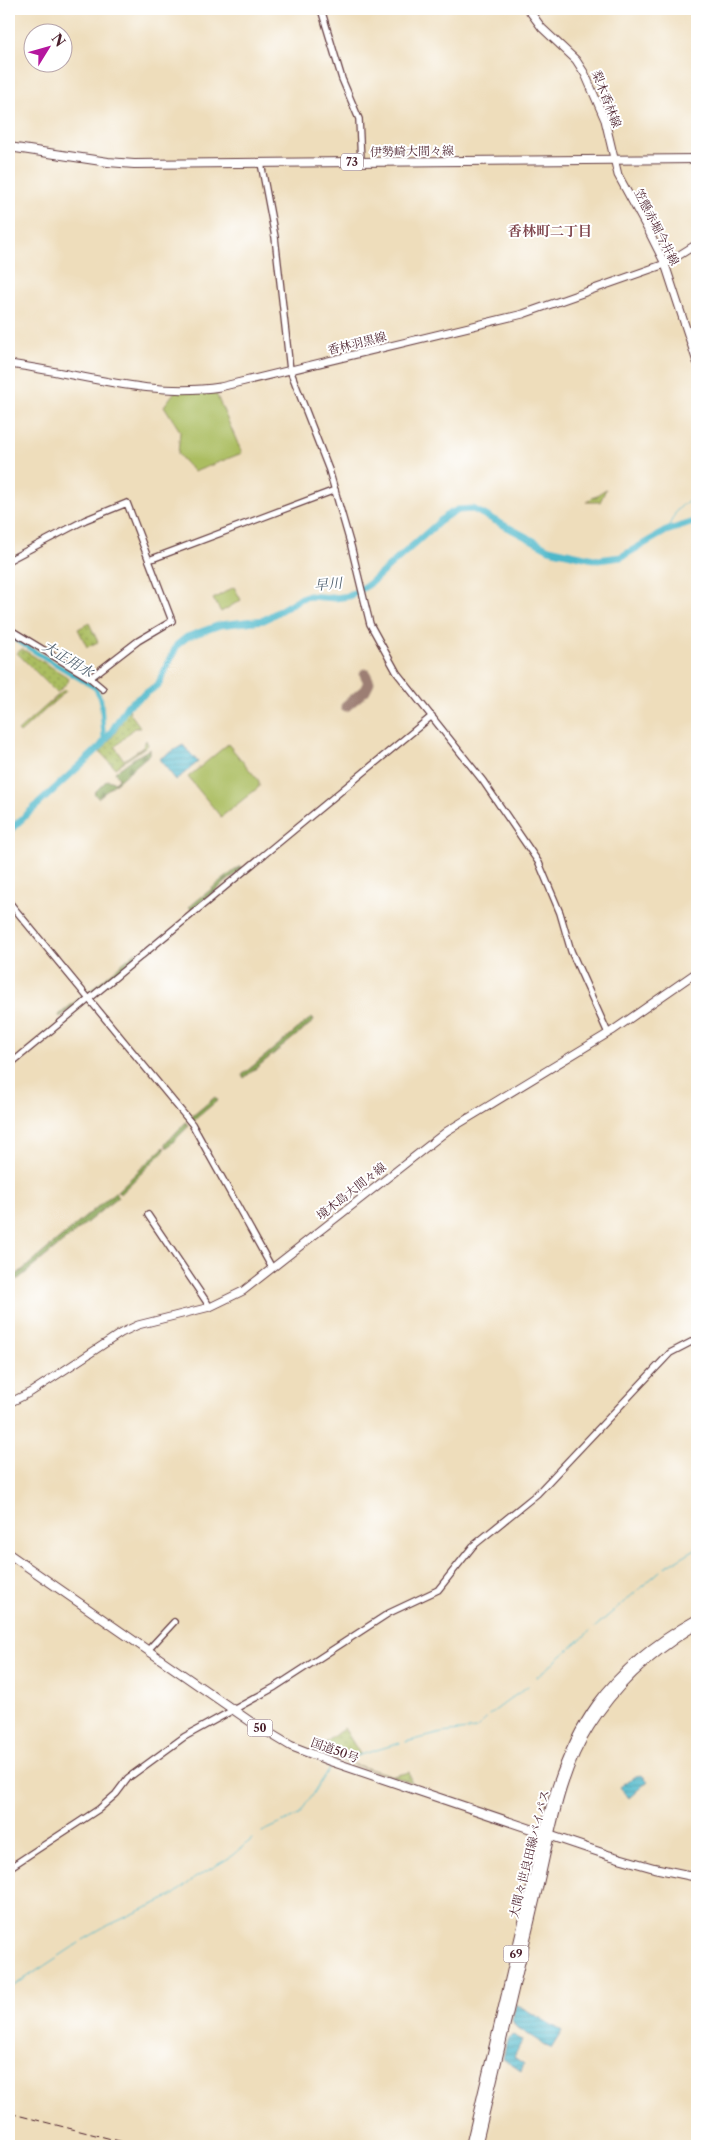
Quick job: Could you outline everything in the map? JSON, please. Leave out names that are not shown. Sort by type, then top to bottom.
[{"type":"main road","name":"梨木香林線","points":[[528,9],[538,24],[569,51],[586,74],[605,120],[613,159]]},
{"type":"main road","name":"伊勢崎大間々線","points":[[9,147],[123,164],[697,159]]},
{"type":"main road","name":"笠懸赤堀今井線","points":[[613,159],[620,182],[665,264],[697,362]]},
{"type":"main road","name":"香林羽黒線","points":[[9,364],[110,383],[185,389],[220,387],[523,314],[665,264],[697,244]]},
{"type":"main road","name":"境木島大間々線","points":[[9,1403],[31,1392],[127,1330],[210,1307],[230,1299],[447,1131],[608,1033],[697,972]]},
{"type":"main road","name":"国道50号","points":[[9,1554],[233,1710],[276,1738],[307,1753],[643,1866],[697,1877]]},
{"type":"main road","name":"大間々世良田線バイパス","points":[[470,2146],[564,1764],[596,1704],[615,1682],[650,1648],[697,1619]]},
{"type":"main road","name":"大間々世良田線バイパス","points":[[476,2146],[547,1835],[570,1766],[580,1744],[610,1697],[641,1664],[697,1624]]},
{"type":"street","points":[[321,9],[346,89],[357,112],[361,126],[364,162]]},
{"type":"street","points":[[261,163],[275,238],[290,370],[318,438],[335,490],[370,624],[394,669],[483,781],[539,863],[560,913],[571,951],[608,1033]]},
{"type":"street","points":[[149,560],[335,490]]},
{"type":"street","points":[[9,560],[85,520],[126,503],[172,621],[134,644],[90,678]]},
{"type":"street","points":[[9,629],[90,678],[103,689]]},
{"type":"street","points":[[9,1065],[432,716]]},
{"type":"street","points":[[9,902],[192,1124],[272,1268]]},
{"type":"street","points":[[148,1215],[210,1307]]},
{"type":"street","points":[[9,1868],[99,1809],[116,1794],[128,1778],[176,1742],[290,1678],[388,1613],[438,1590],[473,1546],[537,1494],[670,1353],[697,1339]]},
{"type":"street","points":[[148,1650],[174,1622]]},
{"type":"green space","points":[[214,389],[242,453],[194,472],[178,454],[180,431],[164,406],[176,390]]},
{"type":"green space","points":[[606,489],[600,502],[586,502]]},
{"type":"green space","points":[[234,587],[241,600],[221,612],[213,599]]},
{"type":"green space","points":[[89,623],[98,642],[87,647],[78,629]]},
{"type":"green space","points":[[22,649],[69,678],[68,682],[57,693],[17,653]]},
{"type":"green space","points":[[65,689],[66,691],[20,733],[18,731]]},
{"type":"green space","points":[[129,707],[130,713],[141,728],[134,728],[115,747],[124,760],[143,747],[146,740],[148,745],[115,768],[100,752],[115,733]]},
{"type":"green space","points":[[228,744],[259,781],[259,787],[221,817],[188,777]]},
{"type":"green space","points":[[150,749],[150,754],[98,798],[94,793],[107,780],[115,782],[119,778],[115,772]]},
{"type":"green space","points":[[240,866],[242,869],[192,910],[189,907]]},
{"type":"green space","points":[[136,952],[139,955],[89,995],[87,993]]},
{"type":"green space","points":[[83,995],[84,999],[60,1017],[59,1015]]},
{"type":"green space","points":[[312,1017],[314,1021],[244,1078],[242,1075]]},
{"type":"green space","points":[[215,1097],[218,1100],[193,1121],[190,1118]]},
{"type":"green space","points":[[186,1122],[189,1126],[167,1148],[165,1144]]},
{"type":"green space","points":[[164,1147],[165,1150],[120,1194],[117,1191]]},
{"type":"green space","points":[[115,1192],[118,1197],[17,1280],[14,1277]]},
{"type":"green space","points":[[344,1728],[360,1754],[343,1760],[315,1751]]},
{"type":"green space","points":[[343,1761],[393,1776],[409,1772],[411,1782]]},
{"type":"water","points":[[183,745],[198,762],[176,780],[159,759]]},
{"type":"water","points":[[642,1775],[648,1781],[629,1798],[620,1787],[635,1776]]},
{"type":"water","points":[[516,2004],[562,2031],[551,2049],[515,2026],[512,2020]]},
{"type":"water","points":[[513,2035],[522,2041],[514,2057],[524,2064],[521,2071],[503,2059],[507,2039]]},
{"type":"waterway","points":[[666,531],[677,510],[697,493]]},
{"type":"waterway","name":"早川","points":[[9,831],[100,747],[127,706],[158,685],[177,645],[187,637],[220,625],[264,620],[301,598],[309,596],[335,598],[349,596],[368,585],[446,516],[458,510],[473,509],[549,549],[598,560],[621,557],[666,531],[697,521]]},
{"type":"waterway","name":"大正用水","points":[[9,636],[95,688],[101,699],[104,741]]},
{"type":"waterway","points":[[665,1567],[697,1548]]},
{"type":"waterway","points":[[595,1627],[660,1571]]},
{"type":"waterway","points":[[537,1677],[590,1631]]},
{"type":"waterway","points":[[489,1715],[528,1686]]},
{"type":"waterway","points":[[406,1742],[442,1733],[476,1729],[486,1719]]},
{"type":"waterway","points":[[338,1759],[343,1760],[400,1743]]},
{"type":"waterway","points":[[262,1832],[299,1815],[331,1765]]},
{"type":"waterway","points":[[83,1940],[109,1925],[172,1896],[195,1878],[229,1858],[252,1839]]},
{"type":"waterway","points":[[9,1989],[79,1943]]},
{"type":"taxiway","points":[[346,706],[365,690],[369,682],[365,674]]},
{"type":"railway","points":[[9,2113],[139,2146]]},
{"type":"district","name":"香林町二丁目","points":[[550,231]]}]
